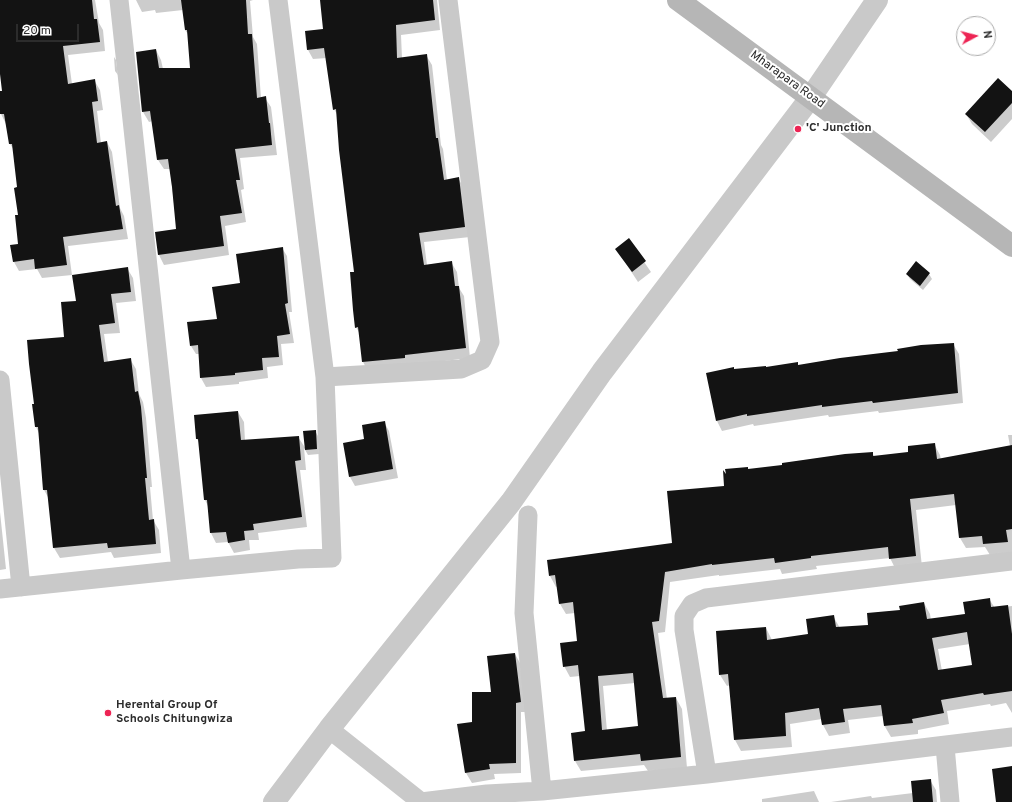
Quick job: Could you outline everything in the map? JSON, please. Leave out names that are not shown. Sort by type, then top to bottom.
[{"type":"main road","name":"Mharapara Road","points":[[678,0],[1012,246]]},
{"type":"street","points":[[119,0],[181,570]]},
{"type":"street","points":[[0,589],[298,559],[332,558],[325,377],[278,0]]},
{"type":"street","points":[[325,377],[461,369],[482,360],[490,342],[448,0]]},
{"type":"street","points":[[274,802],[329,729],[511,502],[602,372],[811,97],[877,0]]},
{"type":"street","points":[[0,380],[21,587]]},
{"type":"street","points":[[528,515],[524,613],[542,791]]},
{"type":"street","points":[[707,774],[684,630],[684,616],[692,604],[706,598],[1012,561]]},
{"type":"street","points":[[329,729],[421,802],[487,794],[542,791],[583,794],[707,774],[1012,737]]},
{"type":"street","points":[[946,746],[950,802]]},
{"type":"building","points":[[0,0],[92,0],[94,19],[97,19],[100,42],[63,46],[68,84],[95,79],[98,101],[92,102],[97,143],[107,141],[116,206],[119,205],[123,229],[63,237],[67,265],[35,269],[34,259],[13,262],[10,245],[18,244],[15,215],[18,215],[14,188],[17,187],[12,144],[9,144],[4,114],[0,114],[0,91],[2,91],[0,74]]},
{"type":"building","points":[[181,0],[246,0],[248,34],[252,34],[257,98],[266,96],[272,145],[235,149],[240,180],[236,180],[242,213],[220,216],[224,246],[158,255],[155,232],[176,229],[172,187],[168,159],[157,160],[150,111],[142,112],[136,52],[156,49],[159,68],[190,68],[187,30],[185,30]]},
{"type":"building","points":[[320,0],[433,0],[435,20],[396,25],[397,58],[427,54],[436,138],[438,138],[444,180],[459,177],[465,227],[419,233],[424,265],[452,261],[455,286],[459,286],[466,348],[405,355],[405,358],[362,362],[358,327],[355,328],[353,310],[350,272],[354,272],[339,150],[336,109],[333,110],[324,48],[307,50],[305,31],[323,29]]},
{"type":"building","points":[[998,78],[1012,91],[1012,103],[985,132],[965,114]]},
{"type":"building","points":[[629,238],[646,261],[632,272],[615,249]]},
{"type":"building","points":[[283,247],[288,303],[285,304],[290,334],[277,336],[279,357],[262,358],[263,370],[235,373],[235,375],[200,378],[198,345],[190,346],[187,322],[217,319],[212,287],[240,283],[236,254]]},
{"type":"building","points":[[916,261],[930,273],[920,286],[906,274]]},
{"type":"building","points":[[128,267],[131,292],[111,294],[115,323],[99,325],[104,362],[131,358],[135,392],[138,391],[141,407],[149,520],[154,519],[156,544],[108,548],[107,543],[53,548],[47,490],[43,490],[38,427],[35,427],[32,404],[34,404],[27,340],[64,337],[61,302],[76,301],[72,275]]},
{"type":"building","points":[[954,343],[958,393],[873,403],[872,401],[822,407],[822,405],[747,416],[747,414],[716,421],[706,373],[734,367],[734,369],[766,367],[798,362],[798,365],[898,351],[897,349],[921,345]]},
{"type":"building","points":[[238,411],[241,440],[299,436],[301,460],[295,461],[302,517],[253,524],[254,530],[244,531],[245,540],[228,543],[226,532],[210,533],[207,500],[204,500],[194,415]]},
{"type":"building","points":[[385,421],[393,469],[349,477],[343,443],[364,439],[362,425]]},
{"type":"building","points":[[316,430],[317,449],[305,450],[303,431]]},
{"type":"building","points":[[935,443],[937,459],[1012,445],[1012,529],[1006,530],[1008,542],[983,544],[982,536],[959,538],[954,494],[910,499],[916,556],[889,559],[888,547],[811,556],[811,558],[775,563],[774,558],[712,564],[665,572],[659,621],[652,622],[663,698],[676,697],[681,757],[641,761],[640,754],[574,761],[571,733],[585,731],[578,665],[563,667],[560,643],[577,641],[573,602],[559,604],[555,575],[549,576],[547,560],[672,543],[667,491],[724,486],[723,470],[726,474],[725,469],[748,467],[748,469],[782,465],[782,463],[845,454],[873,452],[873,456],[908,452],[908,446]],"holes":[[[633,673],[638,726],[602,730],[598,676]]]},
{"type":"building","points":[[990,598],[991,607],[1008,605],[1012,634],[1012,691],[984,695],[983,693],[941,700],[944,713],[912,719],[913,723],[884,726],[881,705],[843,709],[845,722],[822,725],[819,708],[785,713],[786,736],[734,740],[728,674],[719,675],[716,631],[766,627],[767,640],[808,634],[806,619],[834,615],[836,627],[868,625],[867,613],[900,610],[899,606],[924,602],[927,619],[965,614],[963,602]],"holes":[[[967,632],[972,665],[938,670],[932,638]]]},
{"type":"building","points":[[515,653],[521,702],[516,703],[516,763],[489,764],[490,769],[465,773],[457,724],[472,722],[472,692],[491,692],[487,656]]},
{"type":"building","points":[[1012,766],[1012,802],[996,802],[992,769]]},
{"type":"building","points":[[931,779],[933,802],[913,802],[911,781]]},
{"type":"place","name":"'C' Junction","points":[[798,129]]},
{"type":"place","name":"Herental Group Of Schools Chitungwiza","points":[[108,713]]}]
